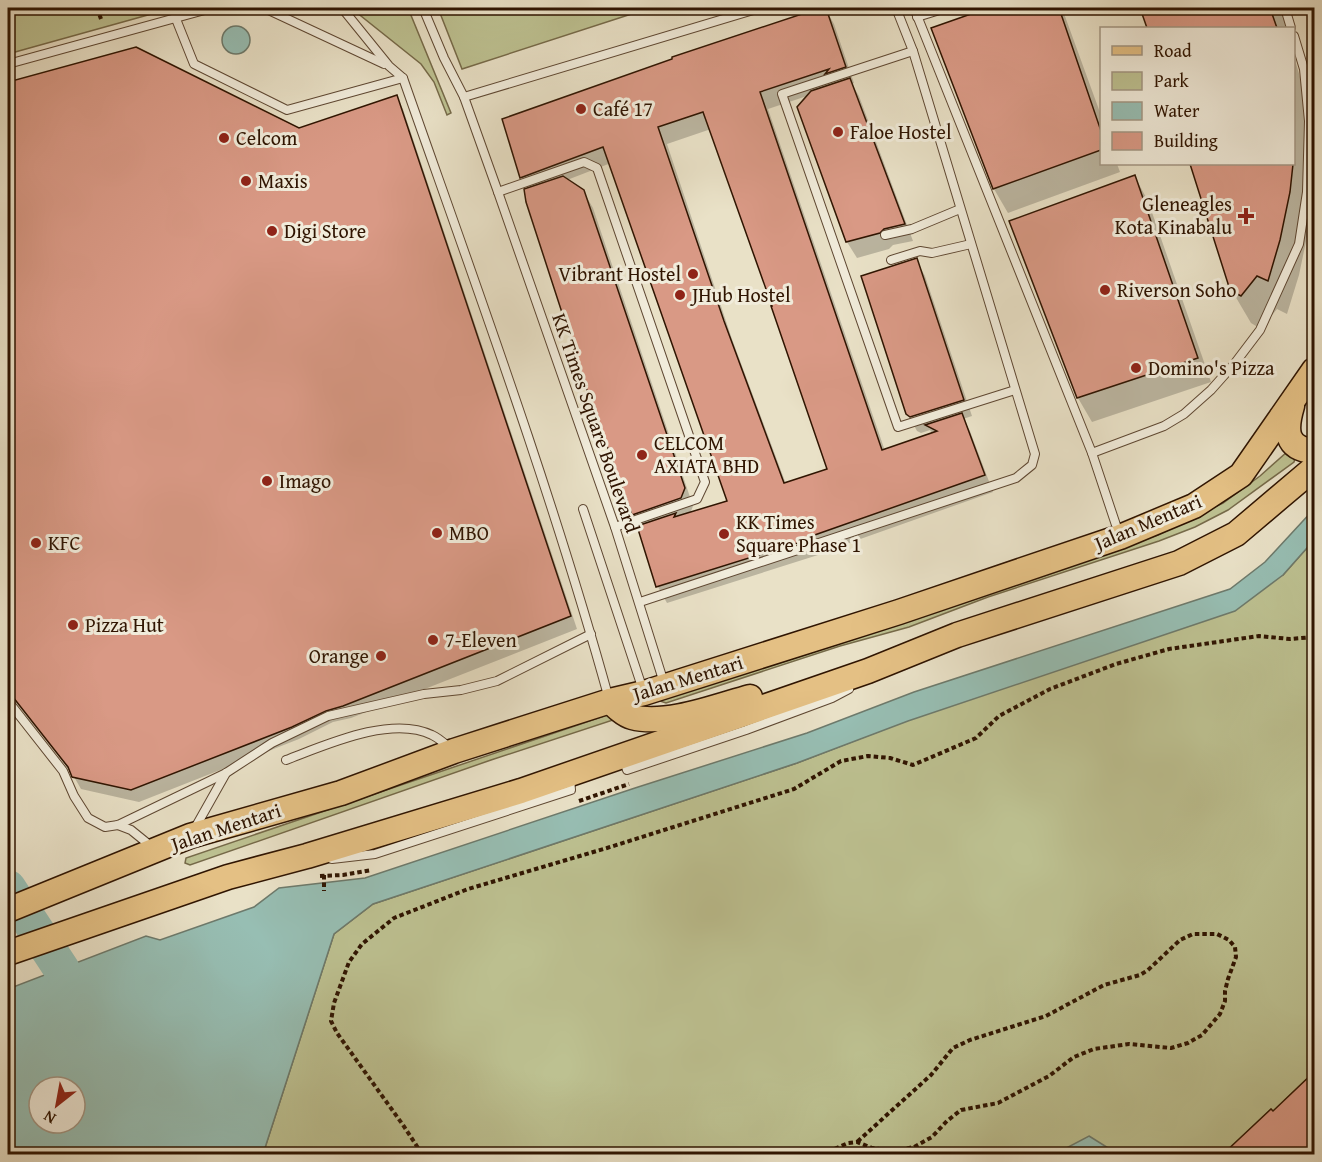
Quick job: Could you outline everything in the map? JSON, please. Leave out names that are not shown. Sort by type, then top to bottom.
[{"type":"main road","name":"Jalan Mentari","points":[[8,910],[190,836],[341,793],[453,751],[899,612],[1120,537],[1194,506],[1241,475],[1293,404],[1314,370]]},
{"type":"main road","points":[[1293,404],[1288,423],[1290,440],[1300,449],[1314,451]]},
{"type":"main road","points":[[8,953],[228,877],[420,822],[861,680],[957,635],[1179,563],[1236,534],[1314,468]]},
{"type":"main road","points":[[610,701],[630,717],[669,718],[761,694],[840,669],[861,680]]},
{"type":"lane","points":[[8,64],[212,8]]},
{"type":"lane","points":[[264,8],[389,66]]},
{"type":"lane","points":[[342,8],[389,66],[403,78],[496,341],[591,634],[610,701]]},
{"type":"lane","name":"KK Times Square Boulevard","points":[[423,8],[444,58],[464,97],[615,526],[640,602],[654,689]]},
{"type":"lane","points":[[464,97],[760,8]]},
{"type":"lane","points":[[640,602],[1016,478],[1032,465],[1035,454],[913,51],[896,8]]},
{"type":"lane","points":[[914,8],[1092,453],[1120,537]]},
{"type":"lane","points":[[917,17],[946,8]]},
{"type":"lane","points":[[1285,8],[1291,27]]},
{"type":"lane","points":[[176,19],[194,64],[287,111],[403,78]]},
{"type":"lane","points":[[1092,453],[1164,426],[1184,414],[1236,363],[1260,330],[1299,244],[1307,192],[1309,121],[1304,69],[1295,42]]},
{"type":"lane","points":[[913,51],[782,94],[898,427],[1015,390]]},
{"type":"lane","points":[[498,192],[584,162],[597,168],[601,179],[705,482],[697,499],[615,526]]},
{"type":"lane","points":[[1307,192],[1314,201]]},
{"type":"lane","points":[[885,235],[912,229],[960,209]]},
{"type":"lane","points":[[891,260],[920,251],[932,253],[971,244]]},
{"type":"lane","points":[[583,509],[654,689]]},
{"type":"lane","points":[[8,701],[63,771],[74,796],[88,818],[105,827],[118,825],[226,773],[272,743],[328,716],[424,694],[461,690],[497,681],[591,634]]},
{"type":"lane","points":[[624,759],[627,770],[832,698],[861,680]]},
{"type":"lane","points":[[286,760],[356,734],[396,729],[409,729],[432,735],[453,751]]},
{"type":"lane","points":[[190,836],[226,773]]},
{"type":"lane","points":[[118,825],[142,838],[156,850]]},
{"type":"path","points":[[97,8],[101,20]]},
{"type":"path","points":[[422,1155],[404,1125],[337,1033],[331,1021],[334,1003],[349,962],[362,944],[394,918],[468,889],[794,789],[841,761],[868,756],[890,758],[913,765],[976,738],[999,716],[1050,689],[1116,664],[1169,649],[1259,636],[1290,639],[1314,637]]},
{"type":"path","points":[[324,875],[324,891]]},
{"type":"path","points":[[830,1155],[832,1150],[857,1142],[872,1148],[895,1151],[915,1147],[932,1137],[961,1110],[998,1103],[1049,1076],[1074,1057],[1094,1049],[1129,1044],[1171,1048],[1188,1043],[1202,1035],[1220,1014],[1236,957],[1235,947],[1229,940],[1217,934],[1193,934],[1180,940],[1140,975],[1097,989],[1046,1016],[970,1040],[953,1048],[931,1075],[857,1142]]},
{"type":"green space","points":[[8,8],[173,8],[8,54]]},
{"type":"green space","points":[[351,8],[408,8],[451,113],[447,115],[434,82],[421,64]]},
{"type":"green space","points":[[438,8],[650,8],[462,69]]},
{"type":"green space","points":[[1287,452],[1295,458],[1294,462],[1228,510],[1195,527],[988,597],[909,627],[840,646],[666,703],[660,701],[660,699],[986,589],[1158,535],[1223,503],[1260,476]]},
{"type":"green space","points":[[1314,540],[1314,1072],[1285,1100],[1314,1132],[1314,1154],[1271,1109],[1224,1154],[263,1154],[334,934],[373,904],[797,763],[1283,575]]},
{"type":"green space","points":[[613,713],[613,720],[190,865],[185,863],[186,858]]},
{"type":"water","points":[[236,26],[246,30],[250,40],[246,50],[236,54],[226,50],[222,40],[226,30]]},
{"type":"water","points":[[1314,509],[1314,540],[1283,575],[1235,611],[908,721],[797,763],[373,904],[334,934],[263,1154],[8,1154],[8,989],[146,936],[160,940],[254,907],[279,888],[365,878],[807,733],[914,692],[1230,589],[1265,562]]},
{"type":"water","points":[[1089,1136],[1113,1151],[1113,1154],[1055,1154]]},
{"type":"building","points":[[820,8],[826,8],[846,67],[825,74],[829,69],[760,92],[882,450],[937,431],[925,425],[962,413],[985,475],[809,537],[810,539],[656,587],[637,526],[676,513],[674,517],[727,501],[603,147],[520,178],[502,119],[672,59],[672,57]],"holes":[[[703,112],[827,469],[784,483],[724,321],[658,127]]]},
{"type":"building","points":[[988,8],[1059,8],[1100,128],[1100,150],[993,189],[931,28]]},
{"type":"building","points":[[1140,8],[1270,8],[1277,27],[1147,27]]},
{"type":"building","name":"Imago","points":[[136,47],[299,128],[397,95],[571,616],[131,790],[72,777],[68,767],[13,697],[8,694],[8,82]]},
{"type":"building","points":[[850,78],[905,224],[846,242],[797,107],[811,91]]},
{"type":"building","name":"Gleneagles Kota Kinabalu","points":[[1190,165],[1293,165],[1280,240],[1268,281],[1257,276],[1241,296],[1230,290]]},
{"type":"building","name":"Riverson Soho","points":[[1135,175],[1198,358],[1077,398],[1009,221]]},
{"type":"building","points":[[563,176],[584,190],[685,488],[681,498],[632,515],[580,371],[526,202],[524,189]]},
{"type":"building","points":[[917,258],[964,400],[910,417],[906,414],[861,276]]},
{"type":"building","points":[[1314,1072],[1314,1155],[1222,1155],[1271,1109],[1273,1111]]},
{"type":"waterway","points":[[8,888],[62,970]]},
{"type":"place","name":"Café 17","points":[[581,109]]},
{"type":"place","name":"Faloe Hostel","points":[[838,132]]},
{"type":"place","name":"Celcom","points":[[224,138]]},
{"type":"place","name":"Maxis","points":[[246,181]]},
{"type":"place","name":"Gleneagles Kota Kinabalu","points":[[1246,216]]},
{"type":"place","name":"Digi Store","points":[[272,231]]},
{"type":"place","name":"Vibrant Hostel","points":[[693,274]]},
{"type":"place","name":"Riverson Soho","points":[[1105,290]]},
{"type":"place","name":"JHub Hostel","points":[[680,295]]},
{"type":"place","name":"Domino's Pizza","points":[[1136,368]]},
{"type":"place","name":"CELCOM AXIATA BHD","points":[[642,455]]},
{"type":"place","name":"Imago","points":[[267,481]]},
{"type":"place","name":"MBO","points":[[437,533]]},
{"type":"place","name":"KK Times Square Phase 1","points":[[724,534]]},
{"type":"place","name":"KFC","points":[[36,543]]},
{"type":"place","name":"Pizza Hut","points":[[73,625]]},
{"type":"place","name":"7-Eleven","points":[[433,640]]},
{"type":"place","name":"Orange","points":[[381,656]]}]
